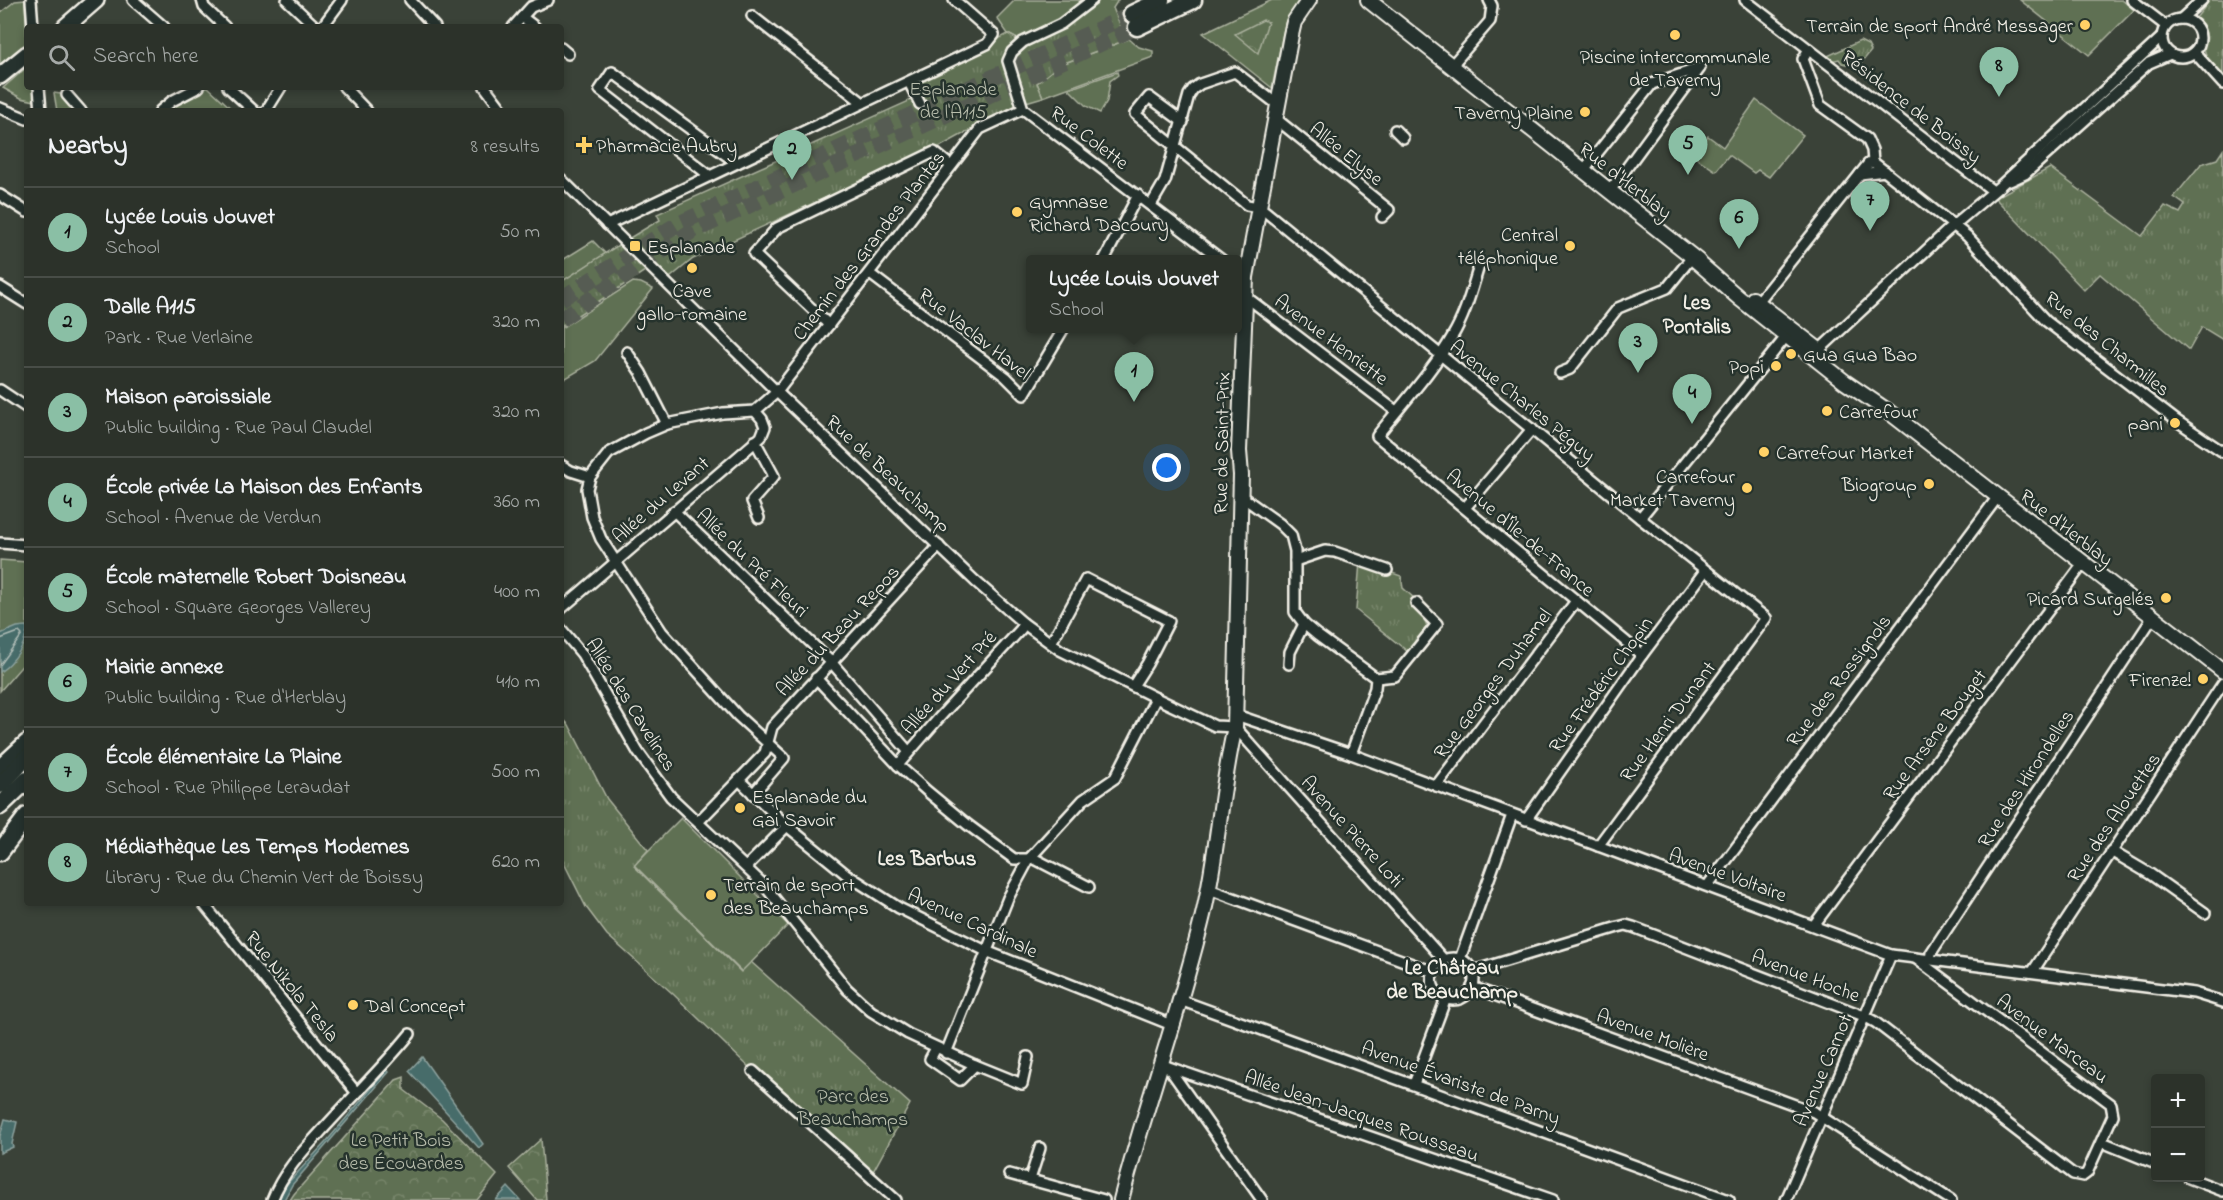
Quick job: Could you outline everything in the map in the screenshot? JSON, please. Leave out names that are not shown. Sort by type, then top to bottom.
[{"type":"highway","points":[[1161,0],[1134,20],[1193,0]]},
{"type":"highway","points":[[0,768],[24,746]]},
{"type":"highway","points":[[0,785],[24,760]]},
{"type":"highway","points":[[0,806],[24,783]]},
{"type":"highway","points":[[0,852],[24,820]]},
{"type":"main road","points":[[68,24],[96,0]]},
{"type":"main road","points":[[0,76],[24,56]]},
{"type":"main road","points":[[0,87],[24,67]]},
{"type":"street","points":[[31,0],[33,24]]},
{"type":"street","points":[[133,0],[161,24]]},
{"type":"street","points":[[202,0],[204,7],[222,24]]},
{"type":"street","points":[[287,0],[313,24]]},
{"type":"street","points":[[324,24],[342,0]]},
{"type":"street","points":[[410,0],[432,24]]},
{"type":"street","points":[[516,24],[535,4],[548,0]]},
{"type":"street","points":[[607,225],[987,44],[994,35],[954,0]]},
{"type":"street","points":[[1023,109],[1008,61],[1012,51],[1023,42],[1061,24],[1092,0]]},
{"type":"street","name":"Rue de Saint-Prix","points":[[1121,1200],[1138,1134],[1164,1066],[1172,1024],[1209,889],[1236,721],[1241,496],[1239,451],[1245,296],[1242,274],[1259,207],[1292,32],[1297,17],[1309,0]]},
{"type":"street","points":[[1292,32],[1320,0]]},
{"type":"street","name":"Rue d'Herblay","points":[[1368,0],[1692,257],[1758,302],[1790,332]]},
{"type":"street","points":[[1452,65],[1490,21],[1492,6],[1489,0]]},
{"type":"street","name":"Résidence de Boissy","points":[[1745,0],[1997,189]]},
{"type":"street","points":[[2132,0],[2166,26]]},
{"type":"street","points":[[1816,353],[2113,80],[2162,38],[2170,22],[2181,19],[2199,3]]},
{"type":"street","points":[[2193,23],[2199,3]]},
{"type":"street","points":[[752,16],[864,103]]},
{"type":"street","points":[[522,17],[531,24]]},
{"type":"street","points":[[1997,189],[2025,174],[2149,63],[2170,54],[2182,57],[2194,52],[2200,37],[2199,32],[2193,23],[2181,19]]},
{"type":"street","points":[[2162,38],[2170,54]]},
{"type":"street","points":[[1758,302],[1868,164],[1873,162],[1872,150],[1867,139],[1820,105],[1803,59],[1809,49]]},
{"type":"street","points":[[2194,52],[2223,84]]},
{"type":"street","points":[[1583,171],[1652,84],[1700,68],[1609,192]]},
{"type":"street","points":[[710,176],[600,90],[612,72],[737,163]]},
{"type":"street","points":[[1151,206],[1165,181],[1193,89],[1200,84],[1234,72],[1276,112]]},
{"type":"street","points":[[909,82],[920,104]]},
{"type":"street","points":[[39,90],[41,108]]},
{"type":"street","points":[[164,108],[193,90]]},
{"type":"street","points":[[231,90],[251,108]]},
{"type":"street","points":[[268,108],[279,90]]},
{"type":"street","points":[[347,90],[364,108]]},
{"type":"street","points":[[487,90],[501,108]]},
{"type":"street","points":[[67,95],[78,108]]},
{"type":"street","name":"Avenue Charles Péguy","points":[[1183,122],[1149,97],[1135,114],[1247,205],[1259,207],[1705,571],[1766,618]]},
{"type":"street","points":[[0,109],[24,118]]},
{"type":"street","name":"Chemin des Grandes Plantes","points":[[755,411],[777,392],[980,129],[1023,109]]},
{"type":"street","name":"Rue Colette","points":[[1023,109],[1215,255]]},
{"type":"street","name":"Allée Elyse","points":[[1276,112],[1389,210],[1382,218]]},
{"type":"street","points":[[1395,130],[1403,138]]},
{"type":"street","points":[[829,325],[754,254],[777,228],[934,152],[951,166]]},
{"type":"street","name":"Rue des Charmilles","points":[[1873,162],[1967,236],[2046,321],[2177,421],[2223,452]]},
{"type":"street","points":[[1860,174],[1885,171]]},
{"type":"street","name":"Rue de Beauchamp","points":[[564,182],[777,392],[984,590],[1023,623],[1060,650],[1215,726],[1236,721]]},
{"type":"street","points":[[0,195],[24,210]]},
{"type":"street","points":[[1107,255],[1138,195]]},
{"type":"street","points":[[1560,373],[1570,369],[1618,308],[1667,288],[1692,257]]},
{"type":"street","name":"Rue d'Herblay","points":[[1692,257],[1718,281],[1816,353],[1845,382],[1889,412],[2223,671]]},
{"type":"street","points":[[1396,411],[1440,356],[1454,334],[1467,306],[1480,263]]},
{"type":"street","name":"Rue Vaclav Havel","points":[[870,274],[1013,382],[1024,395],[1062,333]]},
{"type":"street","points":[[0,287],[24,302]]},
{"type":"street","name":"Avenue Henriette","points":[[1245,296],[1396,411]]},
{"type":"street","points":[[1640,518],[1790,332]]},
{"type":"street","points":[[627,352],[641,373],[667,424]]},
{"type":"street","points":[[0,390],[24,406]]},
{"type":"street","points":[[753,794],[784,758],[721,699],[662,632],[601,538],[592,517],[587,489],[590,477],[609,453],[646,433],[667,424],[723,413],[755,411],[765,427],[761,437],[755,441],[774,476],[752,501],[759,518]]},
{"type":"street","name":"Avenue d'Île-de-France","points":[[1396,411],[1377,436],[1642,655]]},
{"type":"street","points":[[1465,508],[1532,429]]},
{"type":"street","name":"Allée du Levant","points":[[564,606],[755,441]]},
{"type":"street","points":[[564,467],[590,477]]},
{"type":"street","points":[[1241,496],[1280,524],[1291,535],[1295,551],[1295,612],[1304,624],[1376,678],[1395,676],[1437,624],[1416,603]]},
{"type":"street","name":"Rue des Rossignols","points":[[1708,885],[1997,498]]},
{"type":"street","name":"Allée du Pré Fleuri","points":[[674,511],[832,663],[909,752]]},
{"type":"street","points":[[0,543],[24,545]]},
{"type":"street","name":"Allée du Beau Repos","points":[[739,780],[765,753],[772,727],[939,546]]},
{"type":"street","points":[[1295,561],[1325,551],[1335,552],[1387,570]]},
{"type":"street","name":"Rue Arsène Bouget","points":[[1814,925],[2083,564]]},
{"type":"street","name":"Rue Frédéric Chopin","points":[[1526,819],[1642,655],[1705,571]]},
{"type":"street","points":[[1052,644],[1086,579],[1169,621],[1133,686]]},
{"type":"street","name":"Rue Georges Duhamel","points":[[1436,786],[1576,600]]},
{"type":"street","name":"Rue Henri Dunant","points":[[1598,846],[1766,618]]},
{"type":"street","name":"Rue des Hirondelles","points":[[1930,959],[1931,953],[2153,618]]},
{"type":"street","name":"Allée du Vert Pré","points":[[898,765],[1021,629],[1023,623]]},
{"type":"street","points":[[1290,664],[1290,652],[1304,624]]},
{"type":"street","name":"Allée des Cavelines","points":[[564,633],[582,654],[638,752],[670,797],[764,885],[798,931],[847,990],[871,1011],[908,1034],[946,1053],[1022,1084],[1028,1057]]},
{"type":"street","points":[[816,678],[898,765],[968,825],[1014,859],[1030,858],[1089,887]]},
{"type":"street","points":[[1351,754],[1375,688],[1376,678]]},
{"type":"street","name":"Rue des Alouettes","points":[[2032,971],[2223,683]]},
{"type":"street","points":[[946,1053],[1008,898],[1030,858],[1083,800],[1115,778],[1156,698]]},
{"type":"street","name":"Avenue Voltaire","points":[[1236,721],[1351,754],[1891,954],[2194,993],[2223,1002]]},
{"type":"street","name":"Avenue Pierre Loti","points":[[1236,721],[1444,960]]},
{"type":"street","points":[[698,822],[739,780]]},
{"type":"street","name":"Avenue Cardinale","points":[[739,780],[787,826],[846,874],[899,908],[986,951],[1172,1024]]},
{"type":"street","points":[[1460,959],[1512,815]]},
{"type":"street","points":[[746,867],[787,826]]},
{"type":"street","points":[[2111,851],[2150,874],[2205,913]]},
{"type":"street","points":[[1209,889],[1434,972]]},
{"type":"street","name":"Rue Nikola Tesla","points":[[205,906],[356,1092]]},
{"type":"street","name":"Avenue Hoche","points":[[1473,971],[1626,925],[1864,1016],[1875,1022],[2073,1174],[2083,1176],[2087,1173]]},
{"type":"street","name":"Avenue Carnot","points":[[1786,1200],[1891,954]]},
{"type":"street","name":"Avenue Marceau","points":[[1914,957],[2110,1104],[2113,1115],[2087,1173]]},
{"type":"street","points":[[1460,959],[1473,971],[1472,987],[1464,996],[1446,998],[1436,990],[1434,972],[1444,960],[1460,959]]},
{"type":"street","name":"Avenue Molière","points":[[1472,987],[1814,1112],[1951,1200]]},
{"type":"street","points":[[1414,1084],[1446,998]]},
{"type":"street","name":"Avenue Évariste de Parny","points":[[1180,1000],[1729,1200]]},
{"type":"street","points":[[272,1200],[296,1158],[411,1034]]},
{"type":"street","points":[[936,1047],[930,1059],[960,1080],[975,1065]]},
{"type":"street","points":[[1164,1066],[1262,1200]]},
{"type":"street","name":"Allée Jean-Jacques Rousseau","points":[[1164,1066],[1551,1200]]},
{"type":"street","points":[[753,1071],[896,1200]]},
{"type":"street","points":[[2102,1142],[2151,1162]]},
{"type":"street","points":[[1030,1179],[1040,1148]]},
{"type":"street","points":[[1009,1174],[1104,1200]]},
{"type":"street","points":[[2199,1182],[2223,1191]]},
{"type":"green space","points":[[25,0],[24,50],[0,70],[0,13],[15,1]]},
{"type":"green space","points":[[1015,0],[1092,0],[1023,42],[1008,34],[997,18]]},
{"type":"green space","name":"Esplanade de l'A115","points":[[1092,0],[1118,0],[1113,8],[1124,34],[1129,39],[1059,65],[1037,83],[1043,97],[1016,105],[934,150],[693,259],[666,281],[651,267],[564,324],[564,280],[660,220],[657,214],[916,98],[909,83],[1008,34],[1023,42]]},
{"type":"green space","points":[[1272,0],[1299,0],[1285,23],[1272,88],[1203,33]]},
{"type":"green space","name":"Terrain de sport André Messager","points":[[2020,0],[2122,0],[2134,10],[2089,55]]},
{"type":"green space","points":[[2210,0],[2223,0],[2223,76],[2206,56],[2202,26],[2196,18]]},
{"type":"green space","points":[[1263,20],[1268,22],[1258,53],[1235,34]]},
{"type":"green space","points":[[1129,39],[1139,47],[1153,51],[1153,57],[1043,97],[1037,83],[1059,65]]},
{"type":"green space","points":[[1860,41],[1868,45],[1871,51],[1858,67],[1842,63],[1839,59],[1827,62],[1821,59]]},
{"type":"green space","points":[[24,70],[24,90],[33,90],[35,101],[21,98],[3,88]]},
{"type":"green space","points":[[1117,72],[1118,75],[1110,81],[1107,101],[1100,113],[1086,106],[1069,89]]},
{"type":"green space","points":[[194,90],[211,90],[231,108],[166,108]]},
{"type":"green space","points":[[54,93],[67,95],[78,108],[56,108]]},
{"type":"green space","points":[[1756,100],[1803,135],[1769,177],[1758,170],[1754,173],[1729,155],[1716,171],[1692,155],[1708,136],[1723,147]]},
{"type":"green space","points":[[2223,150],[2223,340],[2202,327],[2189,350],[2100,274],[2084,290],[1995,198],[2050,168],[2142,236],[2165,206],[2180,213],[2185,205],[2174,197],[2201,164],[2217,159]]},
{"type":"green space","points":[[593,241],[606,254],[564,280],[564,259]]},
{"type":"green space","points":[[633,282],[653,289],[595,361],[564,379],[564,326]]},
{"type":"green space","points":[[0,560],[24,562],[24,663],[0,691]]},
{"type":"green space","points":[[1360,562],[1401,576],[1403,588],[1416,600],[1428,628],[1412,655],[1356,610]]},
{"type":"green space","name":"Parc des Beauchamps","points":[[564,720],[569,725],[607,799],[648,850],[634,866],[741,972],[751,962],[910,1104],[870,1177],[607,935],[586,907],[564,863]]},
{"type":"green space","name":"Terrain de sport des Beauchamps","points":[[681,818],[788,925],[742,972],[634,865]]},
{"type":"green space","name":"Le Petit Bois des Écouardes","points":[[404,1077],[404,1090],[442,1119],[497,1175],[477,1200],[290,1200],[396,1080]]},
{"type":"green space","points":[[541,1139],[546,1200],[537,1200],[509,1168]]},
{"type":"water","points":[[24,626],[24,642],[15,658],[0,672],[0,634]]},
{"type":"water","points":[[422,1057],[483,1144],[479,1148],[409,1071]]},
{"type":"water","points":[[387,1070],[389,1072],[292,1185],[284,1200],[279,1200],[285,1186]]},
{"type":"water","points":[[5,1119],[17,1122],[13,1147],[0,1153],[0,1136]]},
{"type":"water","points":[[508,1187],[520,1200],[496,1200]]},
{"type":"tunnel","points":[[564,297],[676,225],[1132,14]]},
{"type":"tunnel","points":[[564,317],[689,233],[1137,27]]},
{"type":"place","name":"Terrain de sport André Messager","points":[[2085,25]]},
{"type":"place","name":"Piscine intercommunale de Taverny","points":[[1675,35]]},
{"type":"place","name":"Médiathèque Les Temps Modernes","points":[[1999,97]]},
{"type":"place","name":"Taverny Plaine","points":[[1585,112]]},
{"type":"place","name":"Pharmacie Aubry","points":[[584,145]]},
{"type":"place","name":"École maternelle Robert Doisneau","points":[[1688,175]]},
{"type":"place","name":"Dalle A115","points":[[792,180]]},
{"type":"place","name":"Gymnase Richard Dacoury","points":[[1017,212]]},
{"type":"place","name":"École élémentaire La Plaine","points":[[1870,231]]},
{"type":"place","name":"Esplanade","points":[[635,246]]},
{"type":"place","name":"Central téléphonique","points":[[1570,246]]},
{"type":"place","name":"Mairie annexe","points":[[1739,249]]},
{"type":"place","name":"Cave gallo-romaine","points":[[692,268]]},
{"type":"place","name":"Gua Gua Bao","points":[[1791,354]]},
{"type":"place","name":"Popi","points":[[1776,366]]},
{"type":"place","name":"Maison paroissiale","points":[[1638,373]]},
{"type":"place","name":"Lycée Louis Jouvet","points":[[1134,402]]},
{"type":"place","name":"Carrefour","points":[[1827,411]]},
{"type":"place","name":"pani","points":[[2175,423]]},
{"type":"place","name":"École privée La Maison des Enfants","points":[[1692,424]]},
{"type":"place","name":"Carrefour Market","points":[[1764,452]]},
{"type":"place","name":"Biogroup","points":[[1929,484]]},
{"type":"place","name":"Carrefour Market Taverny","points":[[1747,488]]},
{"type":"place","name":"Picard Surgelés","points":[[2166,598]]},
{"type":"place","name":"Firenze!","points":[[2203,679]]},
{"type":"place","name":"Esplanade du Gai Savoir","points":[[740,808]]},
{"type":"place","name":"Terrain de sport des Beauchamps","points":[[711,895]]},
{"type":"place","name":"Dal Concept","points":[[353,1005]]},
{"type":"district","name":"Les Pontalis","points":[[1697,314]]},
{"type":"district","name":"Les Barbus","points":[[927,858]]},
{"type":"district","name":"Le Château de Beauchamp","points":[[1452,979]]}]
